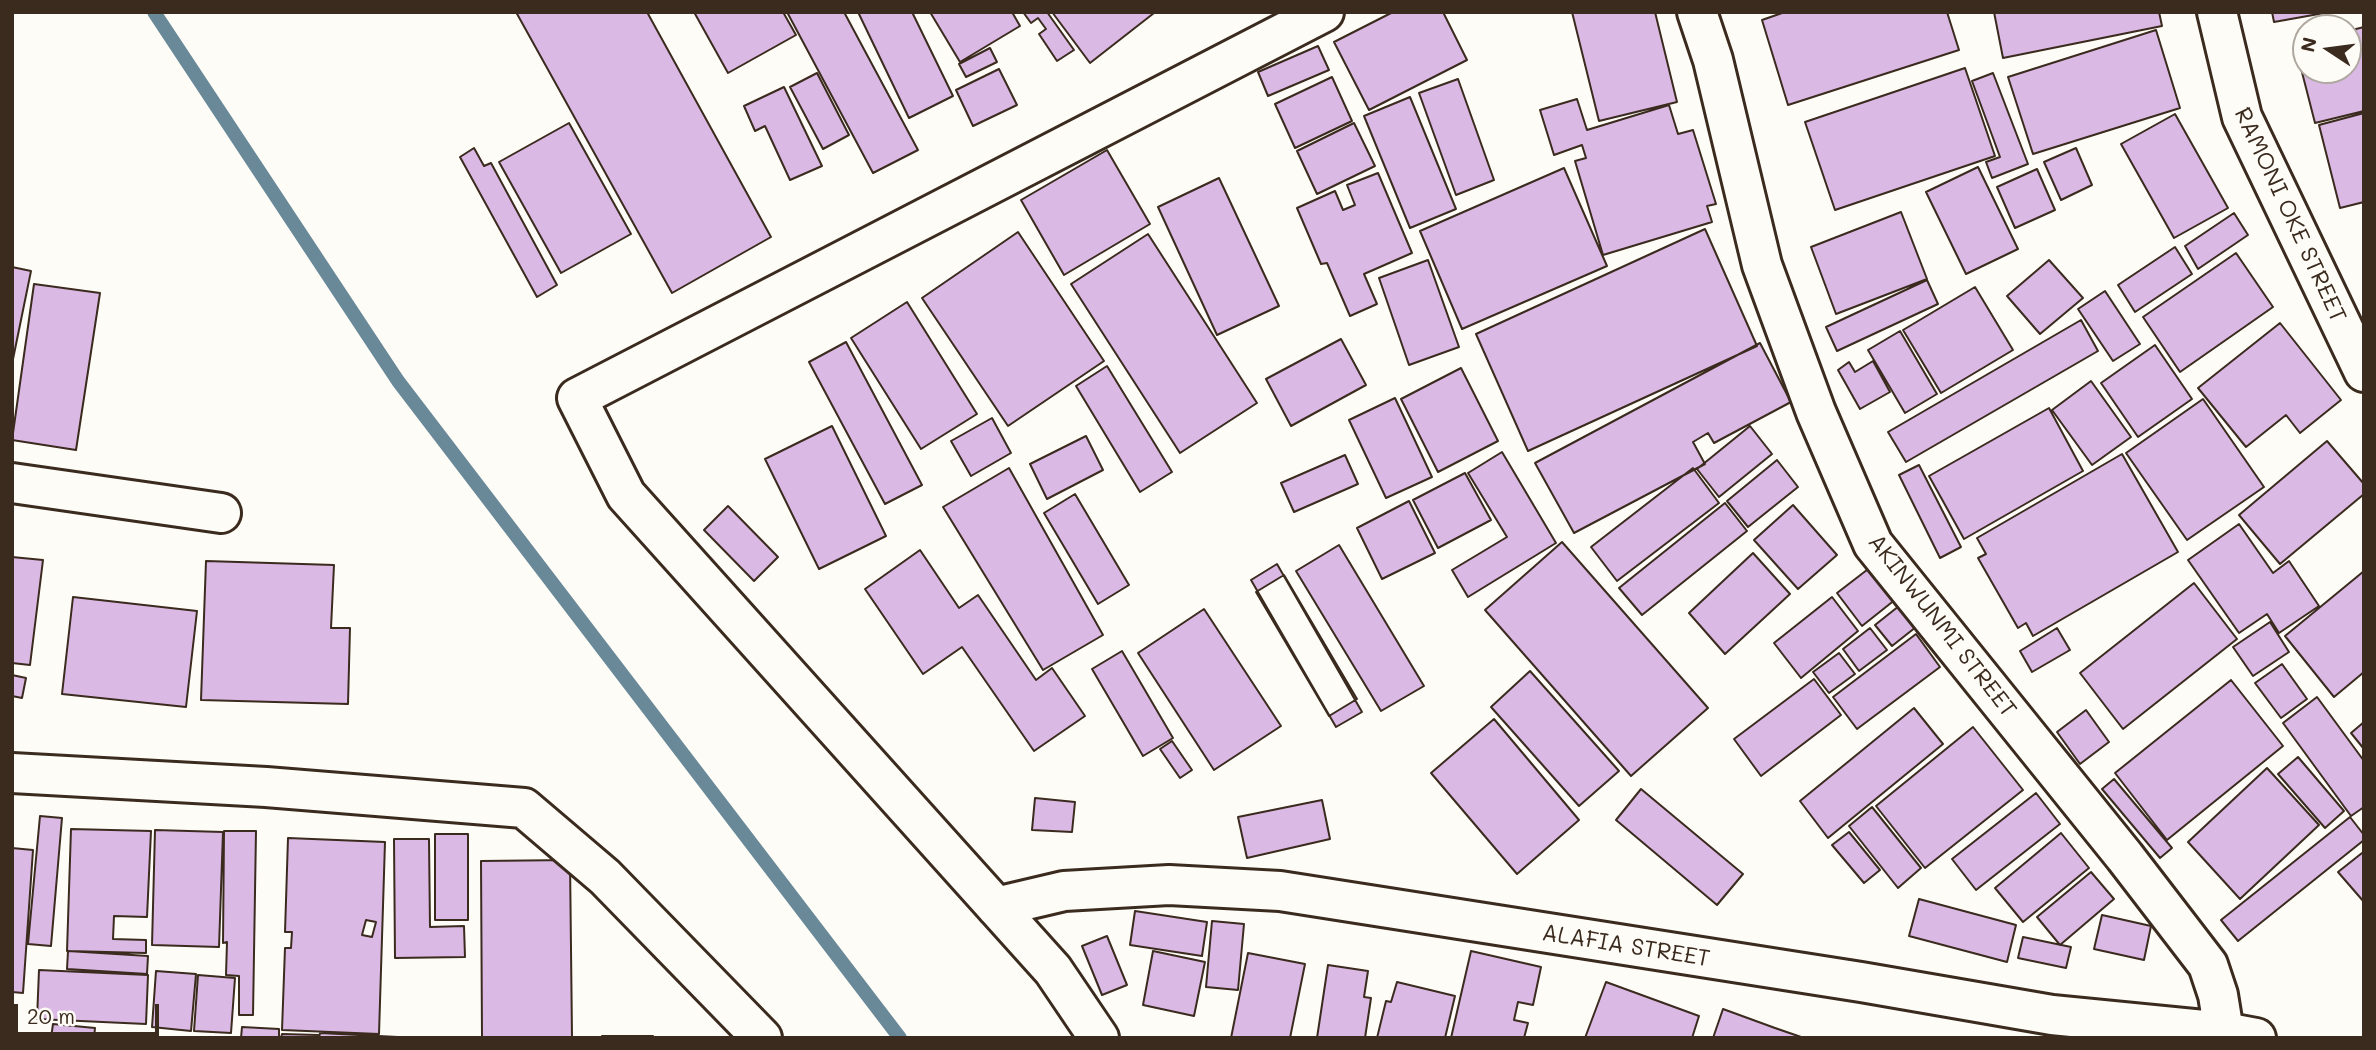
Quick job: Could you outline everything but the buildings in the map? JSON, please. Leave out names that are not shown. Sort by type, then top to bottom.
[{"type":"street","points":[[1100,1038],[1053,970],[626,495],[577,398],[1324,12]]},
{"type":"street","name":"AKINWUNMI STREET","points":[[1698,12],[1713,60],[1762,265],[1816,412],[1873,544],[2125,857],[2208,965],[2218,995],[2240,1035]]},
{"type":"street","name":"RAMONI OKE STREET","points":[[2217,12],[2242,117],[2364,372]]},
{"type":"street","points":[[12,483],[221,513]]},
{"type":"street","points":[[12,774],[266,787],[524,808],[604,877],[762,1038]]},
{"type":"street","name":"ALAFIA STREET","points":[[996,908],[1064,891],[1156,886],[1280,891],[1861,982],[2052,1015],[2240,1035]]},
{"type":"waterway","points":[[154,12],[398,381],[900,1038]]}]
